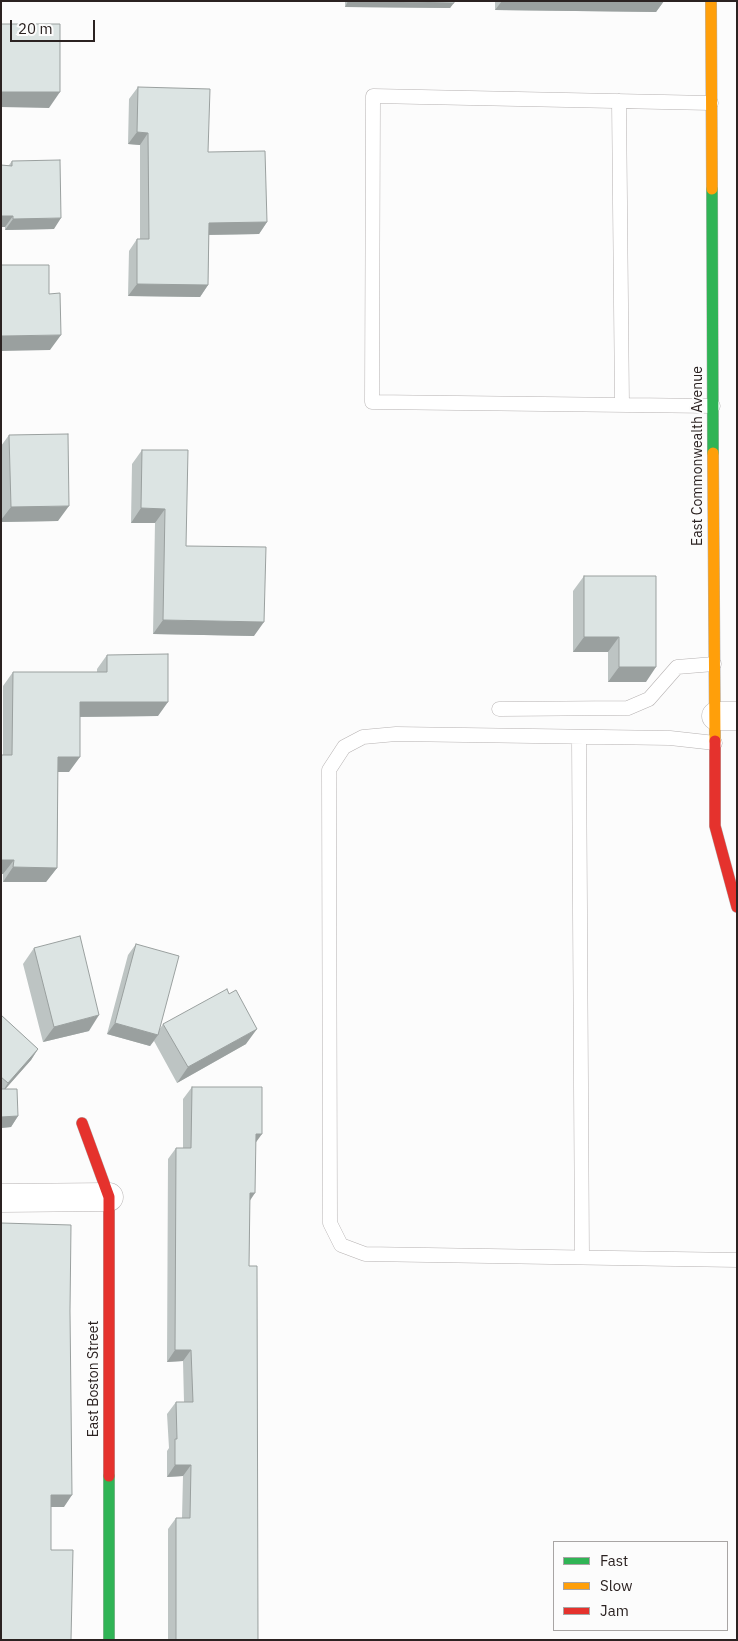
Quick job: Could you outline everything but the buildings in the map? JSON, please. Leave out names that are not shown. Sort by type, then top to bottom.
[{"type":"street","name":"East Commonwealth Avenue","points":[[711,1],[714,664],[726,716],[715,743],[715,826],[737,907]]},
{"type":"street","name":"East Boston Street","points":[[82,1123],[109,1198],[109,1640]]},
{"type":"street","points":[[1,1198],[109,1198]]},
{"type":"lane","points":[[711,103],[373,96],[372,402],[713,406]]},
{"type":"lane","points":[[619,102],[622,405]]},
{"type":"lane","points":[[499,709],[628,708],[649,698],[677,667],[714,664]]},
{"type":"lane","points":[[715,743],[670,738],[396,734],[363,737],[344,747],[329,770],[330,1223],[341,1245],[365,1254],[737,1260]]},
{"type":"lane","points":[[579,738],[582,1257]]},
{"type":"traffic: fast","points":[[712,189],[713,453]]},
{"type":"traffic: fast","points":[[109,1476],[109,1640]]},
{"type":"traffic: slow","points":[[711,1],[712,189]]},
{"type":"traffic: slow","points":[[713,453],[715,741]]},
{"type":"traffic: jam","points":[[715,741],[715,826],[737,907]]},
{"type":"traffic: jam","points":[[82,1123],[109,1197],[109,1476]]}]
